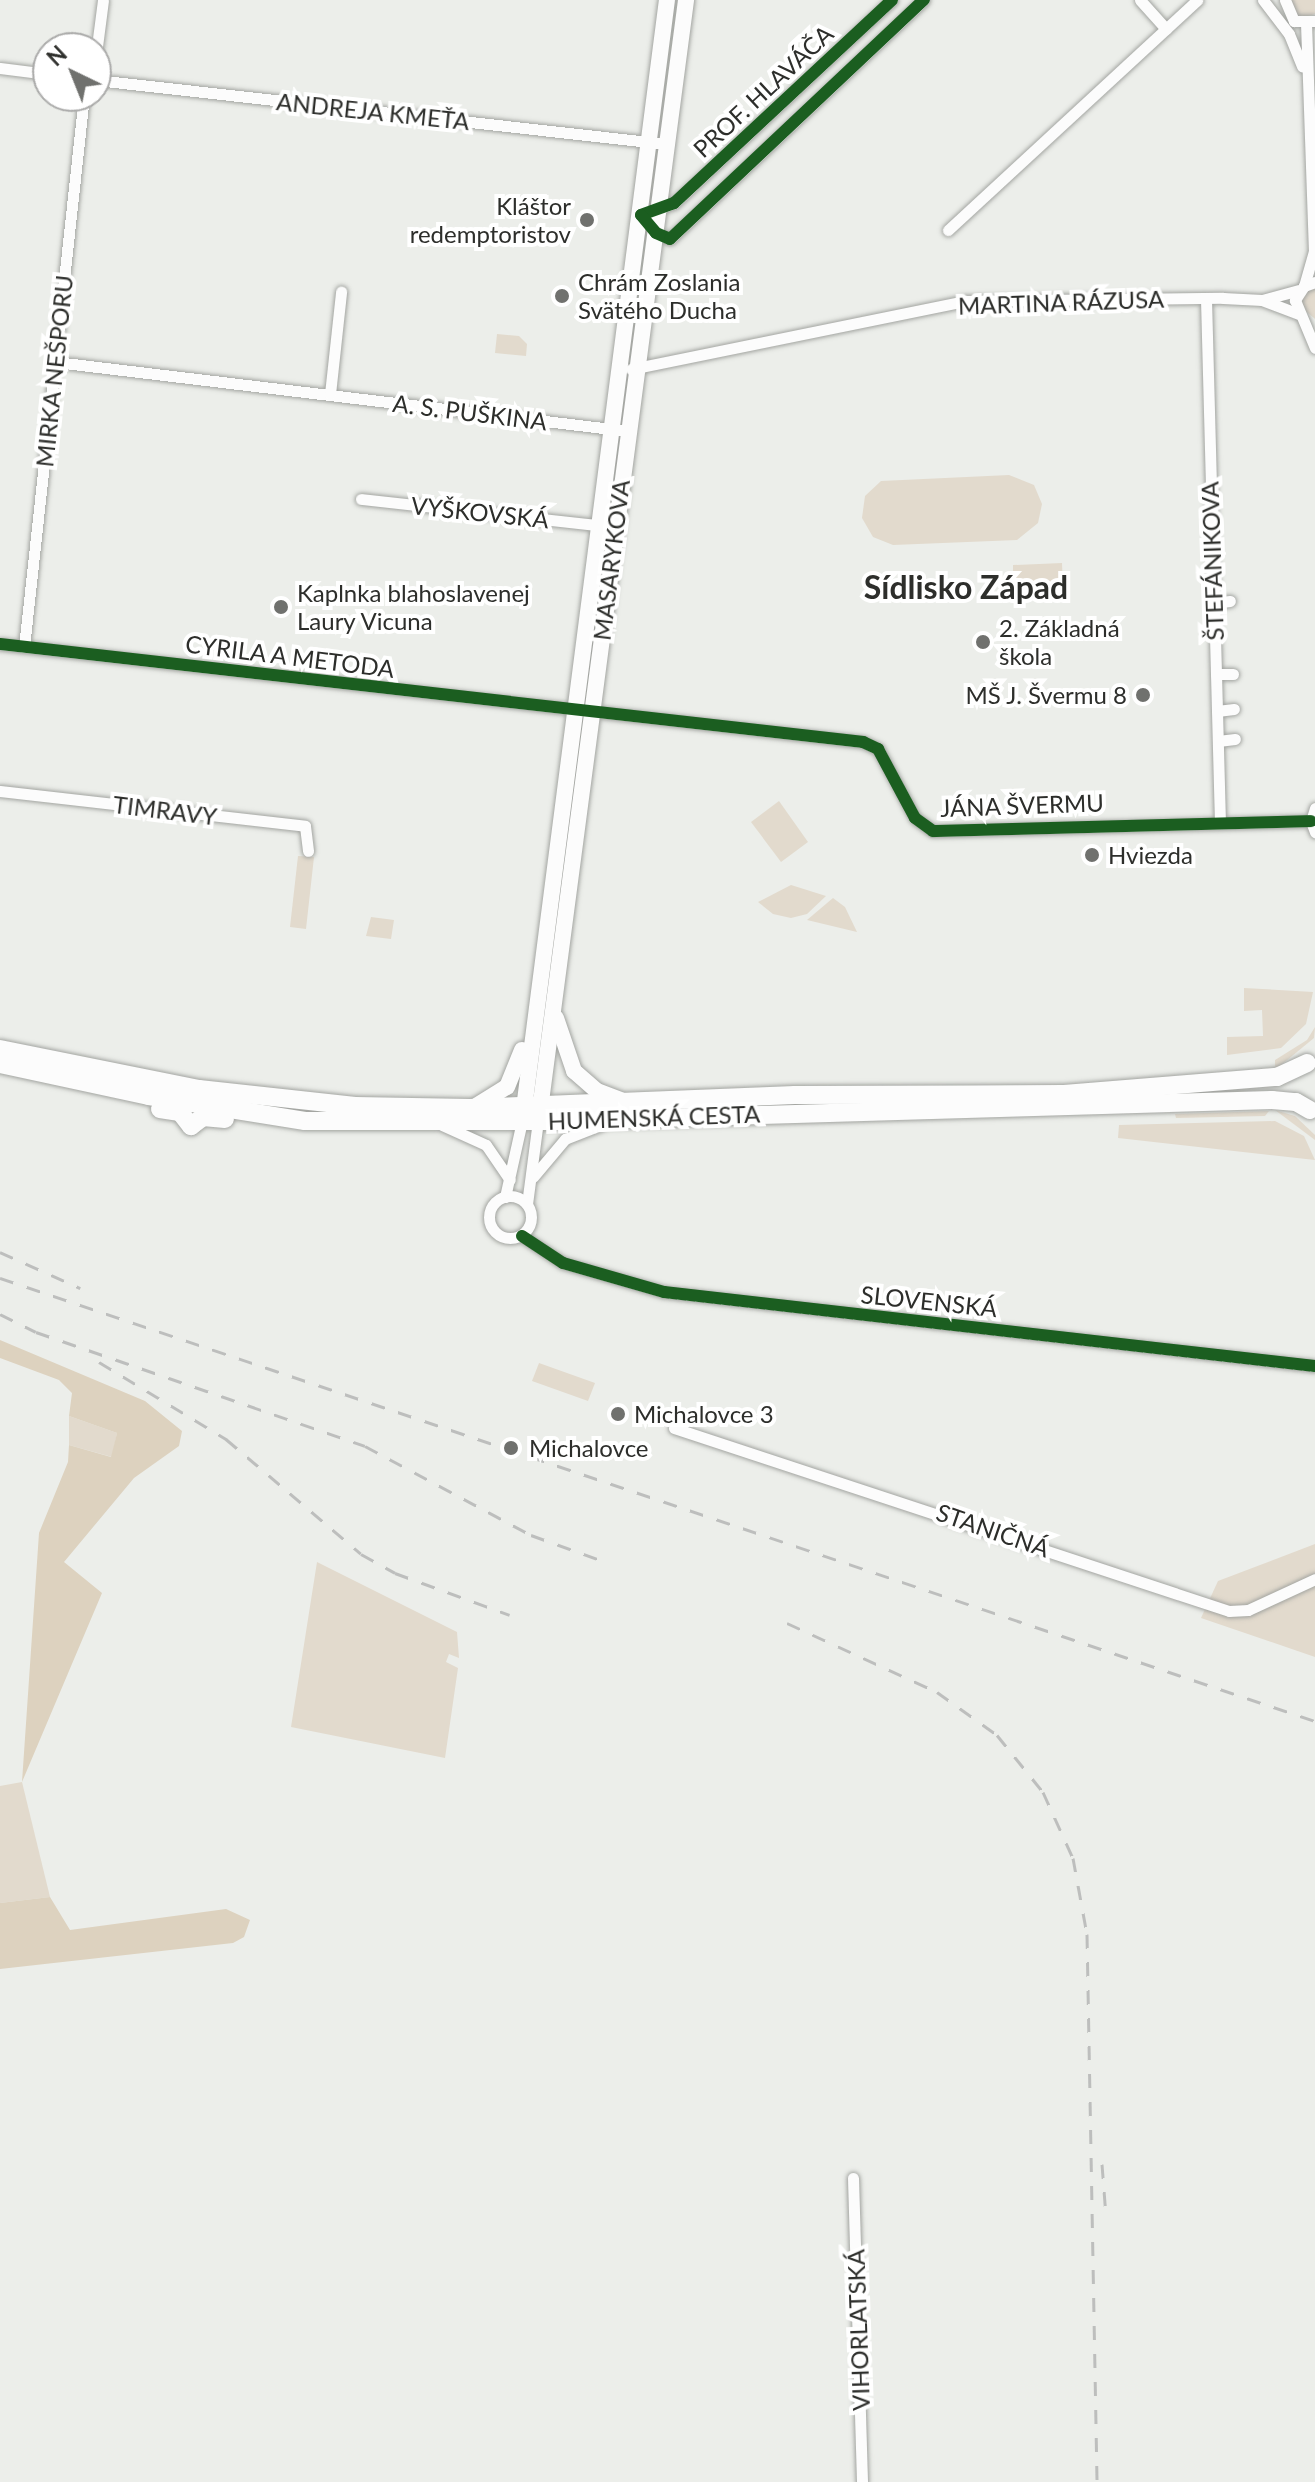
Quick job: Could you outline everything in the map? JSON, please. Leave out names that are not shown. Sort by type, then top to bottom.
[{"type":"main road","name":"MASARYKOVA","points":[[531,1113],[535,1011],[667,0]]},
{"type":"main road","name":"MASARYKOVA","points":[[531,1113],[553,999],[652,259],[663,236],[659,205],[686,0]]},
{"type":"main road","points":[[553,999],[563,1051],[574,1071],[622,1110]]},
{"type":"main road","points":[[470,1108],[499,1094],[513,1077],[535,1011]]},
{"type":"main road","name":"HUMENSKÁ CESTA","points":[[0,1049],[199,1089],[355,1106],[470,1108],[531,1113]]},
{"type":"main road","points":[[1311,1059],[1301,1091],[1313,1113]]},
{"type":"main road","name":"HUMENSKÁ CESTA","points":[[0,1064],[149,1096],[159,1109],[180,1112],[191,1126],[203,1117],[230,1120],[245,1111],[305,1121],[434,1122],[531,1113],[1064,1094],[1277,1077],[1311,1059]]},
{"type":"main road","name":"HUMENSKÁ CESTA","points":[[622,1110],[1272,1100],[1296,1102],[1313,1113]]},
{"type":"street","points":[[99,32],[103,0]]},
{"type":"street","name":"PROF. HLAVÁČA","points":[[641,215],[659,205],[674,203],[892,0]]},
{"type":"street","name":"PROF. HLAVÁČA","points":[[663,236],[749,165],[924,0]]},
{"type":"street","points":[[1140,0],[1166,29]]},
{"type":"street","points":[[948,230],[1197,0]]},
{"type":"street","points":[[1263,0],[1292,40],[1306,88]]},
{"type":"street","points":[[1285,0],[1289,16],[1310,22],[1306,88],[1315,253],[1300,317],[1315,348]]},
{"type":"street","points":[[0,68],[32,72]]},
{"type":"street","name":"ANDREJA KMEŤA","points":[[112,82],[667,144]]},
{"type":"street","name":"MIRKA NEŠPORU","points":[[24,647],[82,112]]},
{"type":"street","points":[[735,149],[749,165]]},
{"type":"street","points":[[641,215],[663,236]]},
{"type":"street","points":[[1262,300],[1306,286]]},
{"type":"street","points":[[330,394],[341,292]]},
{"type":"street","name":"ŠTEFÁNIKOVA","points":[[1206,299],[1220,823]]},
{"type":"street","name":"MARTINA RÁZUSA","points":[[618,368],[636,370],[965,301],[1262,300],[1315,324]]},
{"type":"street","name":"A. S. PUŠKINA","points":[[56,362],[628,431]]},
{"type":"street","name":"VYŠKOVSKÁ","points":[[361,499],[598,525]]},
{"type":"street","points":[[591,577],[609,579]]},
{"type":"street","points":[[1213,603],[1230,601]]},
{"type":"street","points":[[1214,638],[1230,638]]},
{"type":"street","name":"CYRILA A METODA","points":[[0,644],[592,713]]},
{"type":"street","points":[[1216,674],[1233,674]]},
{"type":"street","points":[[1217,711],[1234,709]]},
{"type":"street","name":"JÁNA ŠVERMU","points":[[592,713],[863,742],[878,749],[915,818],[933,831],[1220,823],[1313,826]]},
{"type":"street","points":[[1218,741],[1235,739]]},
{"type":"street","name":"TIMRAVY","points":[[0,791],[305,826],[308,851]]},
{"type":"street","points":[[1313,826],[1315,808]]},
{"type":"street","points":[[533,1177],[565,1139],[622,1110]]},
{"type":"street","points":[[531,1113],[533,1177],[527,1204],[531,1221],[522,1236],[505,1238],[490,1226],[491,1208],[505,1197],[531,1113]]},
{"type":"street","points":[[434,1122],[486,1145],[510,1180]]},
{"type":"street","points":[[505,1197],[527,1204]]},
{"type":"street","name":"SLOVENSKÁ","points":[[522,1236],[544,1254],[630,1285],[694,1297],[1315,1366]]},
{"type":"street","name":"STANIČNÁ","points":[[674,1428],[1229,1611],[1248,1610],[1313,1582]]},
{"type":"street","name":"VIHORLATSKÁ","points":[[853,2178],[862,2482]]},
{"type":"shaded area","points":[[1288,0],[1315,0],[1315,14],[1297,19]]},
{"type":"shaded area","points":[[1315,287],[1315,319],[1300,306],[1304,292]]},
{"type":"shaded area","points":[[497,334],[519,336],[527,344],[526,356],[495,353]]},
{"type":"shaded area","points":[[1009,475],[1034,485],[1042,504],[1038,523],[1017,540],[893,545],[873,537],[862,518],[865,496],[881,481]]},
{"type":"shaded area","points":[[1062,563],[1063,590],[1013,591],[1013,565]]},
{"type":"shaded area","points":[[779,801],[808,842],[781,862],[751,822]]},
{"type":"shaded area","points":[[298,856],[314,857],[306,929],[290,927]]},
{"type":"shaded area","points":[[791,885],[826,896],[807,914],[791,918],[773,914],[758,902]]},
{"type":"shaded area","points":[[833,898],[845,907],[857,932],[807,920]]},
{"type":"shaded area","points":[[371,917],[394,920],[391,939],[366,936]]},
{"type":"shaded area","points":[[1244,988],[1313,992],[1306,1024],[1281,1048],[1227,1055],[1227,1037],[1263,1036],[1262,1010],[1244,1011]]},
{"type":"shaded area","points":[[1315,1027],[1314,1038],[1275,1070],[1275,1060],[1307,1040]]},
{"type":"shaded area","points":[[1275,1110],[1295,1116],[1315,1135],[1315,1140]]},
{"type":"shaded area","points":[[1269,1111],[1265,1116],[1176,1118],[1175,1114]]},
{"type":"shaded area","points":[[1275,1121],[1304,1136],[1315,1160],[1118,1138],[1119,1125]]},
{"type":"shaded area","points":[[0,1340],[145,1401],[182,1431],[179,1446],[134,1478],[64,1562],[102,1593],[22,1782],[39,1533],[68,1462],[69,1445],[111,1457],[117,1433],[69,1416],[72,1393],[59,1380],[0,1358]]},
{"type":"shaded area","points":[[539,1363],[595,1383],[588,1401],[532,1381]]},
{"type":"shaded area","points":[[69,1416],[117,1433],[112,1457],[69,1445]]},
{"type":"shaded area","points":[[1315,1544],[1315,1657],[1201,1618],[1218,1581]]},
{"type":"shaded area","points":[[317,1562],[457,1632],[459,1658],[449,1654],[446,1662],[458,1668],[445,1758],[291,1727]]},
{"type":"shaded area","points":[[22,1782],[50,1897],[0,1903],[0,1786]]},
{"type":"shaded area","points":[[50,1897],[70,1930],[226,1909],[250,1920],[244,1937],[233,1943],[0,1969],[0,1903]]},
{"type":"railway","points":[[0,1252],[80,1288]]},
{"type":"railway","points":[[0,1278],[1315,1721]]},
{"type":"railway","points":[[0,1314],[36,1332],[365,1446],[531,1535],[603,1561]]},
{"type":"railway","points":[[99,1362],[226,1439],[361,1554],[395,1573],[510,1615]]},
{"type":"railway","points":[[787,1623],[937,1692],[997,1735],[1043,1792],[1073,1858],[1087,1934],[1097,2482]]},
{"type":"railway","points":[[1102,2164],[1106,2216]]},
{"type":"cycle path","points":[[892,0],[674,203],[641,215],[656,233],[670,239],[924,0]]},
{"type":"cycle path","points":[[0,644],[863,742],[878,749],[915,818],[933,831],[1311,821]]},
{"type":"cycle path","points":[[522,1236],[563,1263],[664,1292],[1315,1366]]},
{"type":"place","name":"Kláštor redemptoristov","points":[[587,220]]},
{"type":"place","name":"Chrám Zoslania Svätého Ducha","points":[[562,296]]},
{"type":"place","name":"Kaplnka blahoslavenej Laury Vicuna","points":[[281,607]]},
{"type":"place","name":"2. Základná škola","points":[[983,642]]},
{"type":"place","name":"MŠ J. Švermu 8","points":[[1143,695]]},
{"type":"place","name":"Hviezda","points":[[1092,855]]},
{"type":"place","name":"Michalovce 3","points":[[618,1414]]},
{"type":"place","name":"Michalovce","points":[[511,1448]]},
{"type":"district","name":"Sídlisko Západ","points":[[966,587]]}]
